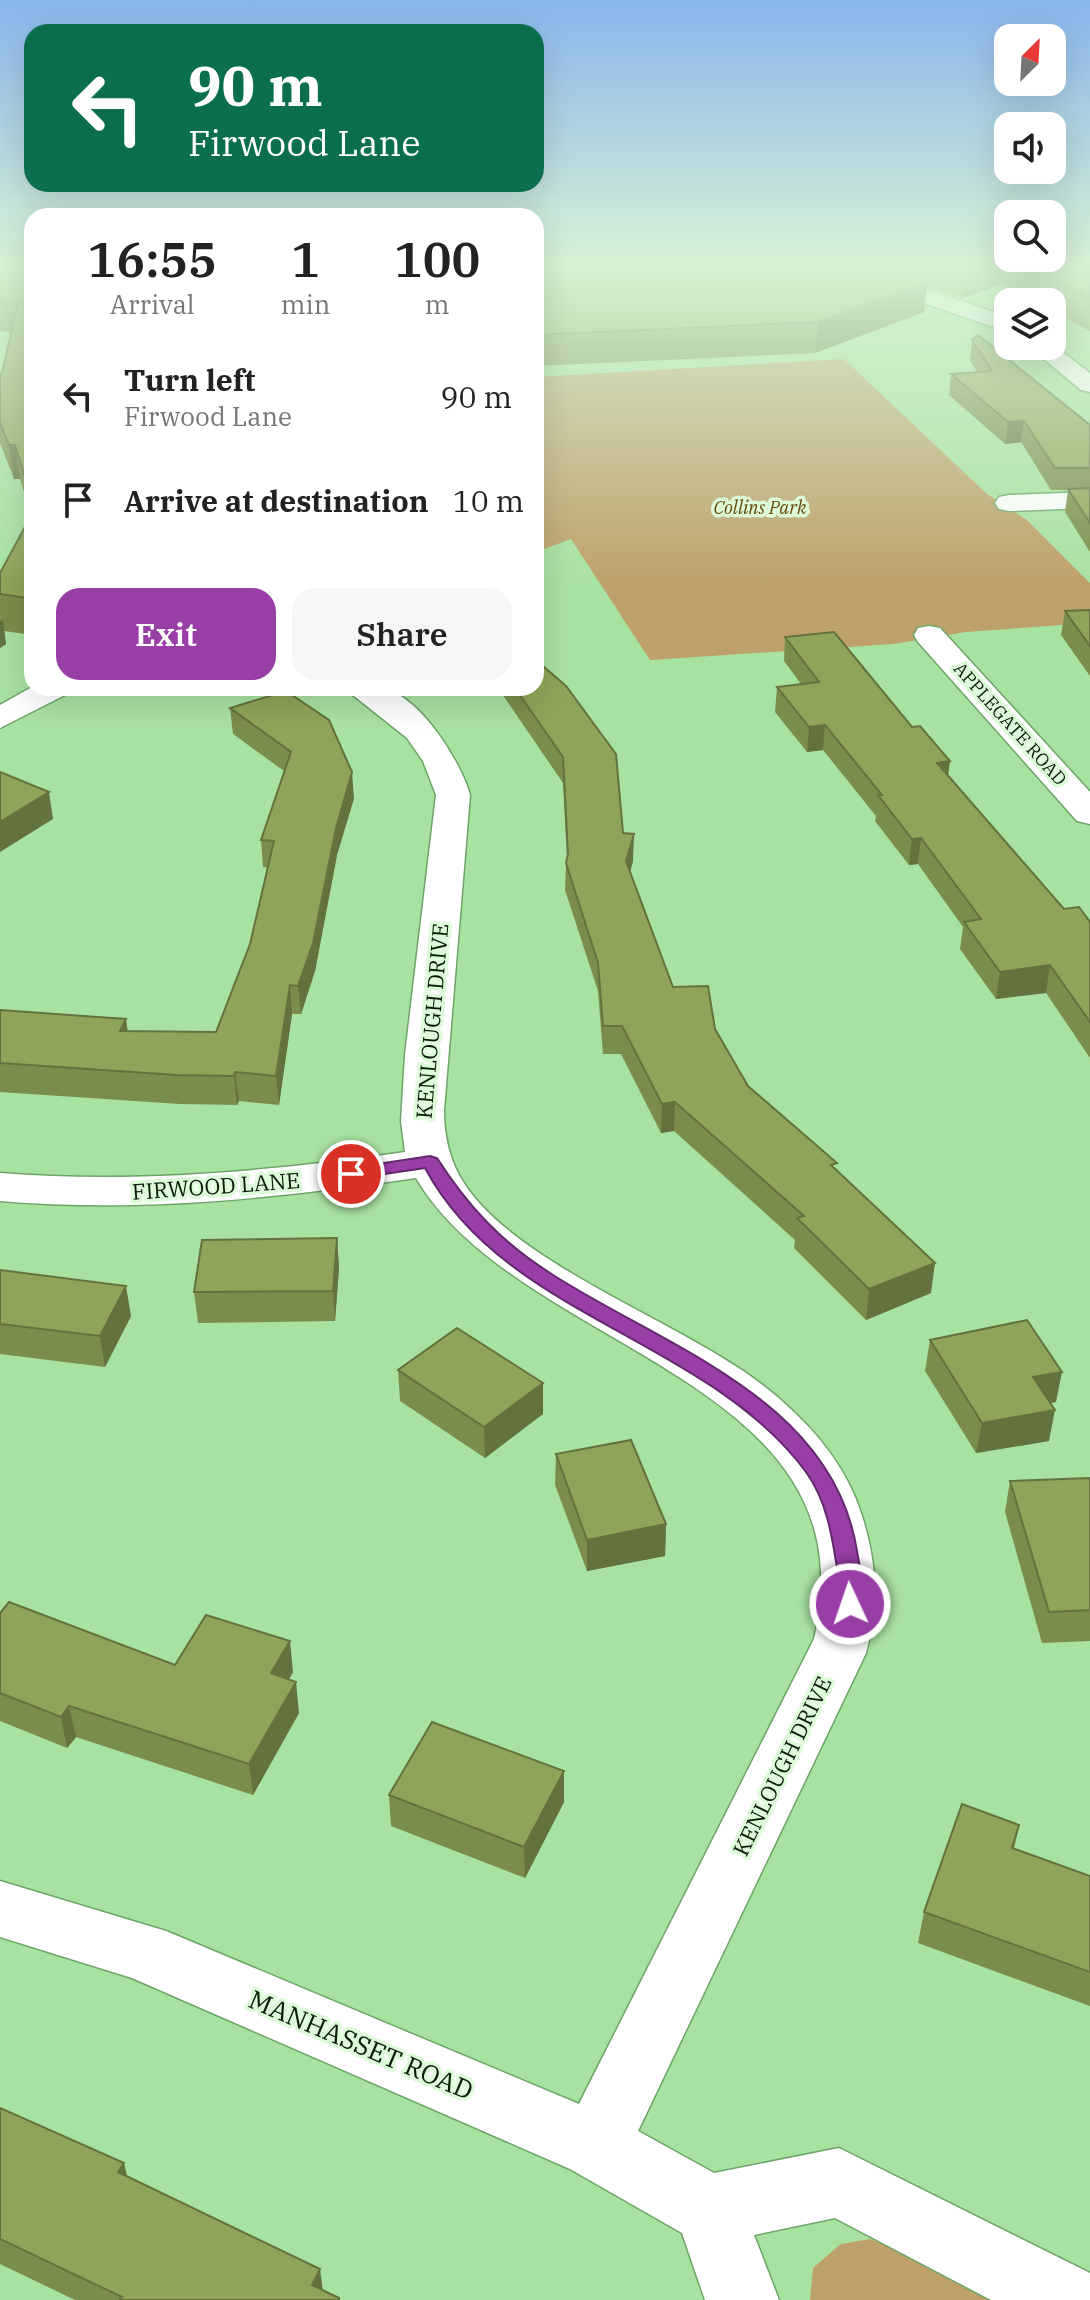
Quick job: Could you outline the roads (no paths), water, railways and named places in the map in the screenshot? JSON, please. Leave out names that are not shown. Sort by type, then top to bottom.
[{"type":"street","points":[[1072,371],[1090,385]]},
{"type":"street","points":[[1009,503],[1090,500]]},
{"type":"street","name":"APPLEGATE ROAD","points":[[929,635],[1076,782],[1090,813]]},
{"type":"street","points":[[0,718],[40,696]]},
{"type":"street","name":"KENLOUGH DRIVE","points":[[371,696],[422,732],[443,762],[453,795],[425,1054],[422,1132],[430,1162],[446,1190],[484,1232],[542,1277],[716,1378],[773,1419],[814,1467],[842,1525],[851,1588],[848,1621],[838,1653],[595,2145]]},
{"type":"street","name":"FIRWOOD LANE","points":[[0,1187],[69,1193],[170,1194],[271,1186],[430,1162]]},
{"type":"street","name":"MANHASSET ROAD","points":[[0,1909],[143,1952],[595,2145],[709,2209]]},
{"type":"street","points":[[742,2300],[709,2209],[839,2183],[1067,2300]]},
{"type":"park label","name":"Collins Park","points":[[760,508]]}]
